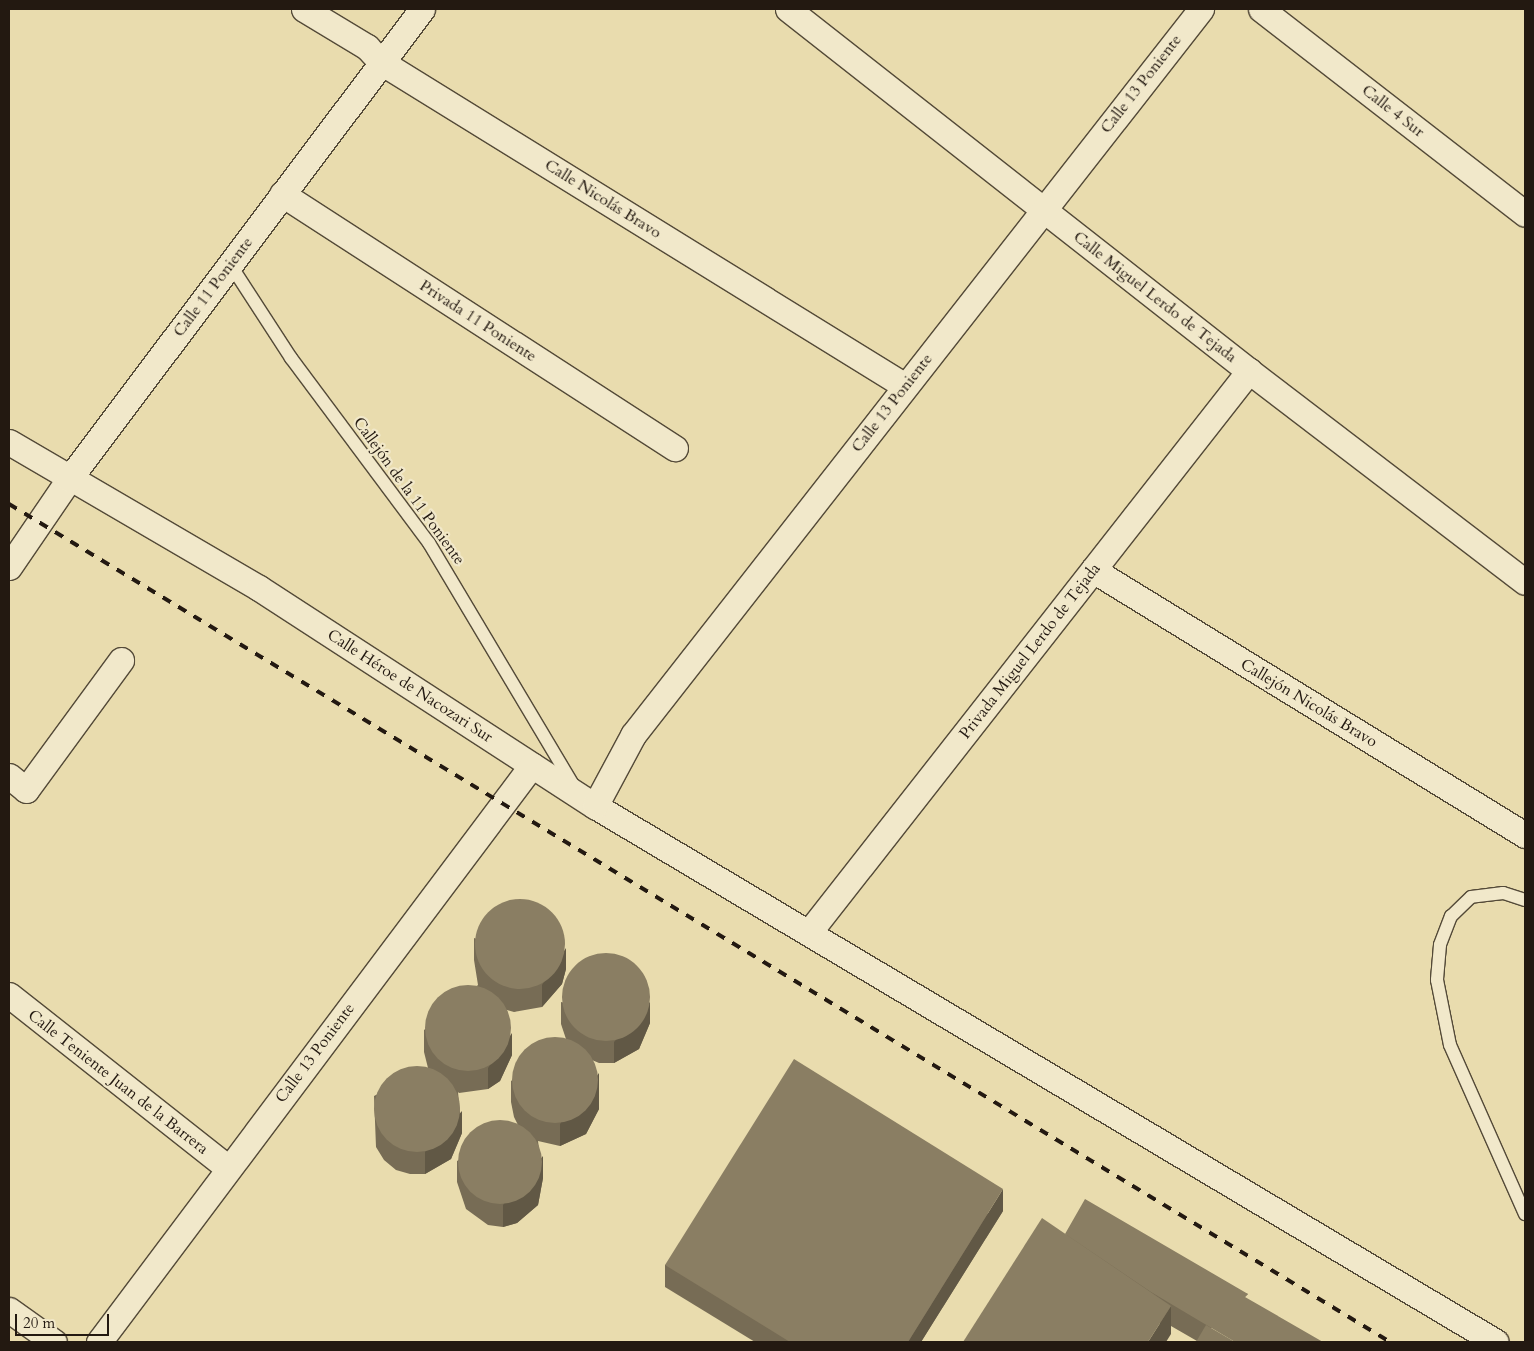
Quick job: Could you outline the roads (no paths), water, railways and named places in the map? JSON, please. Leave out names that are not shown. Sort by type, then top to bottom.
[{"type":"street","name":"Calle Nicolás Bravo","points":[[304,9],[367,47],[381,62],[905,386]]},
{"type":"street","name":"Calle 11 Poniente","points":[[9,567],[69,479],[422,9]]},
{"type":"street","name":"Calle Miguel Lerdo de Tejada","points":[[788,9],[1249,371],[1525,582]]},
{"type":"street","name":"Calle 13 Poniente","points":[[587,801],[632,736],[1043,208],[1201,9]]},
{"type":"street","name":"Calle 4 Sur","points":[[1261,9],[1525,214]]},
{"type":"street","name":"Privada 11 Poniente","points":[[282,194],[674,448]]},
{"type":"street","name":"Privada Miguel Lerdo de Tejada","points":[[810,931],[1249,371]]},
{"type":"street","name":"Calle Héroe de Nacozari Sur","points":[[9,442],[69,479],[259,588],[587,801],[810,931],[1496,1342]]},
{"type":"street","name":"Callejón Nicolás Bravo","points":[[1093,570],[1525,835]]},
{"type":"street","points":[[9,776],[26,790],[121,660]]},
{"type":"street","name":"Calle 13 Poniente","points":[[99,1342],[532,765]]},
{"type":"street","name":"Calle Teniente Juan de la Barrera","points":[[9,995],[228,1168]]},
{"type":"street","points":[[9,1310],[54,1342]]},
{"type":"lane","name":"Callejón de la 11 Poniente","points":[[230,264],[291,358],[429,543],[587,801]]},
{"type":"lane","points":[[1525,900],[1503,893],[1470,897],[1451,916],[1440,946],[1437,980],[1450,1046],[1525,1214]]},
{"type":"railway","points":[[9,504],[1390,1342]]}]
